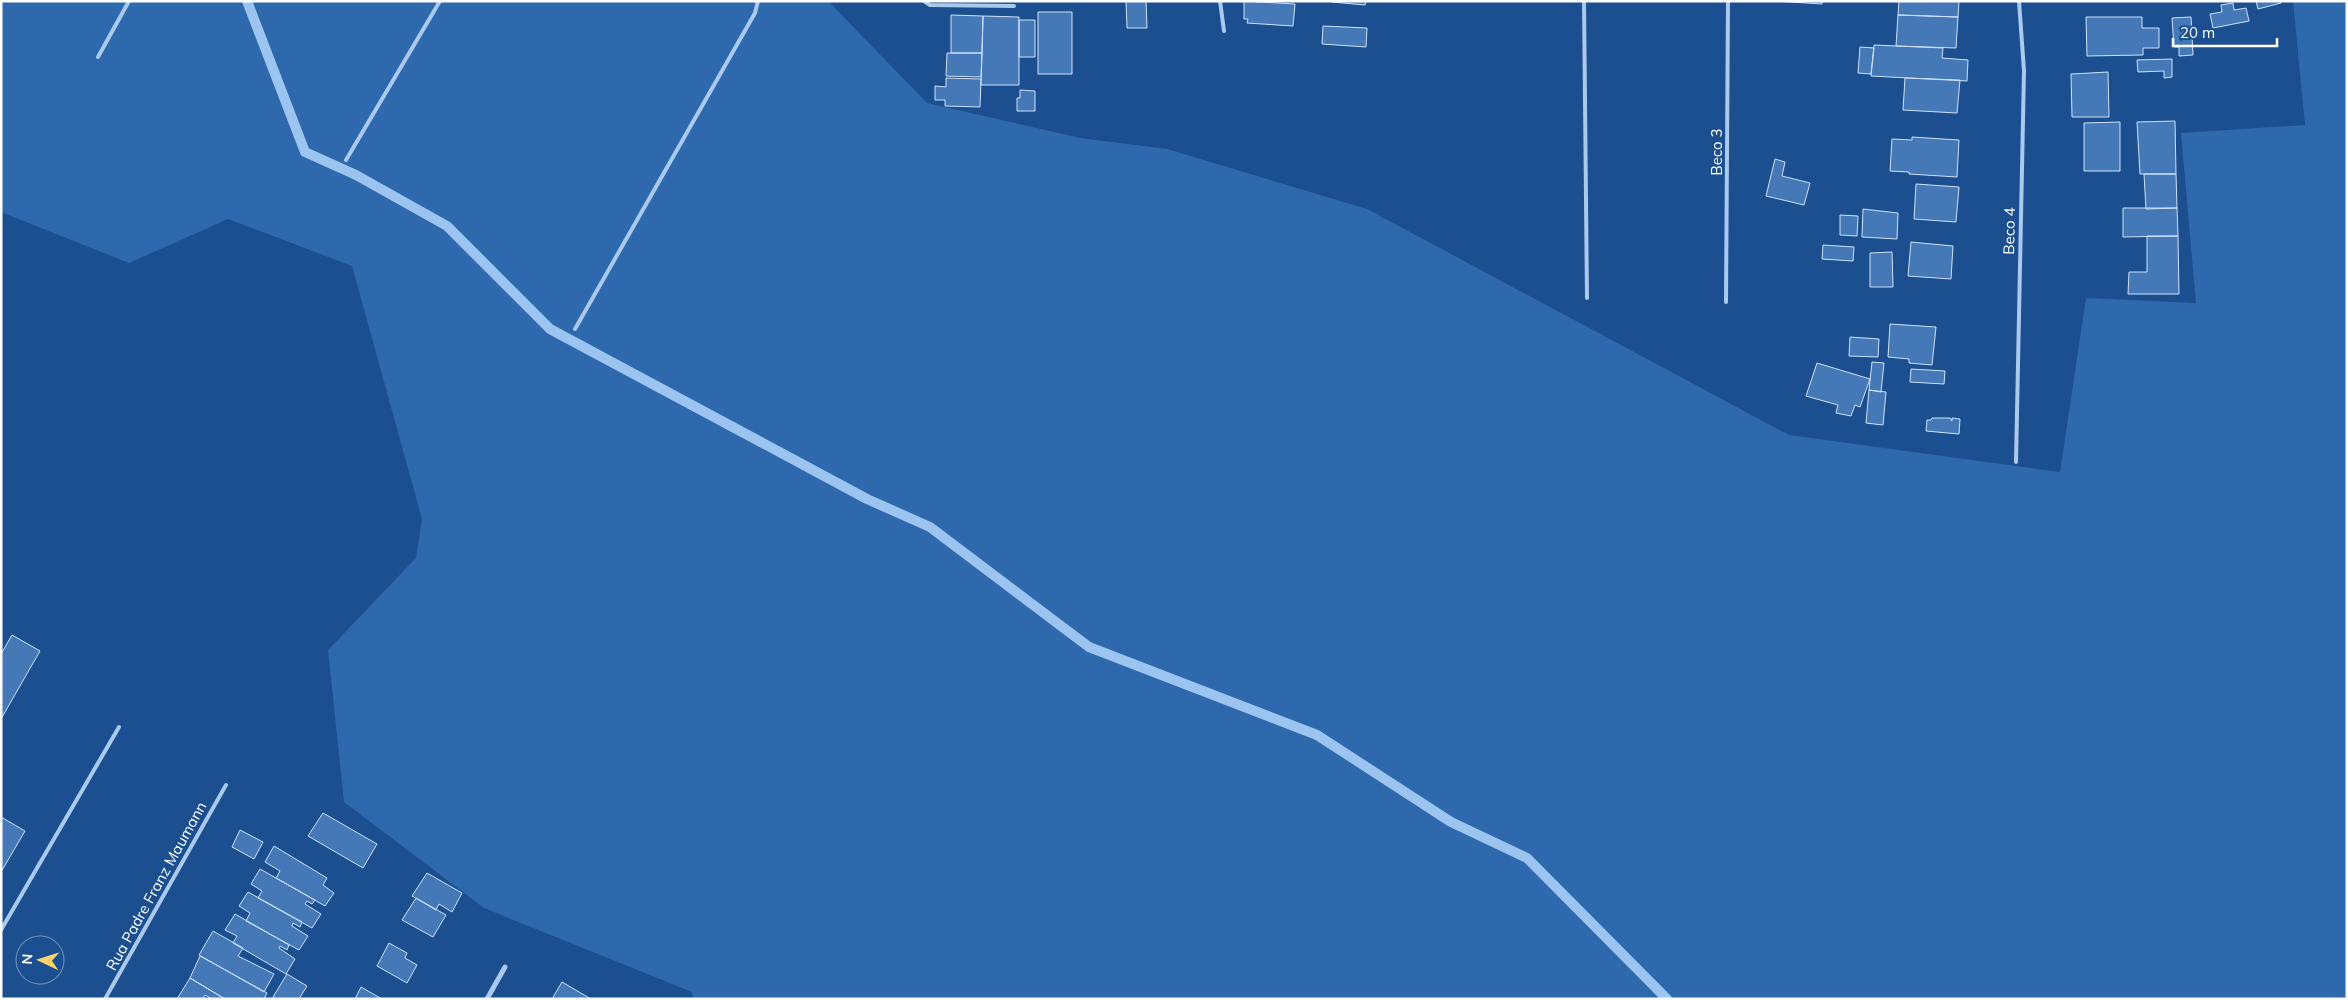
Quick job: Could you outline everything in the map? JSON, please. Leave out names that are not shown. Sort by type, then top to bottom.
[{"type":"street","points":[[487,999],[505,967]]},
{"type":"lane","points":[[98,57],[129,1]]},
{"type":"lane","points":[[346,160],[440,1]]},
{"type":"lane","points":[[575,330],[756,13],[758,1]]},
{"type":"lane","points":[[924,1],[930,5],[1014,6]]},
{"type":"lane","points":[[1220,1],[1224,31]]},
{"type":"lane","points":[[1584,1],[1588,298]]},
{"type":"lane","name":"Beco 3","points":[[1726,302],[1728,1]]},
{"type":"lane","name":"Beco 4","points":[[2016,462],[2024,71],[2018,1]]},
{"type":"lane","points":[[1,930],[119,727]]},
{"type":"lane","name":"Rua Padre Franz Maumann","points":[[105,999],[226,785]]},
{"type":"shaded area","points":[[1,1],[828,1],[927,103],[1080,138],[1167,149],[1367,209],[1789,435],[2060,472],[2086,298],[2196,303],[2181,133],[2305,125],[2293,1],[2347,1],[2347,999],[693,999],[692,992],[484,908],[344,802],[328,650],[416,558],[422,519],[352,266],[228,219],[129,263],[1,212]]},
{"type":"building","points":[[1126,1],[1146,1],[1147,28],[1127,28]]},
{"type":"building","points":[[1244,1],[1295,4],[1293,26],[1247,23],[1248,19],[1244,19]]},
{"type":"building","points":[[1332,1],[1366,1],[1365,5]]},
{"type":"building","points":[[1775,1],[1822,1],[1822,4]]},
{"type":"building","points":[[1899,1],[1959,1],[1958,17],[1898,15]]},
{"type":"building","points":[[2256,1],[2280,1],[2281,3],[2258,9]]},
{"type":"building","points":[[2233,3],[2234,10],[2246,8],[2249,21],[2213,28],[2210,14],[2222,12],[2221,5]]},
{"type":"building","points":[[1038,12],[1072,12],[1072,74],[1038,74]]},
{"type":"building","points":[[951,15],[983,16],[982,53],[951,53]]},
{"type":"building","points":[[1898,15],[1958,17],[1956,48],[1896,46]]},
{"type":"building","points":[[983,16],[1019,17],[1019,85],[981,85]]},
{"type":"building","points":[[2086,17],[2142,17],[2142,28],[2159,28],[2159,48],[2143,48],[2143,55],[2087,56]]},
{"type":"building","points":[[2191,17],[2193,55],[2179,56],[2179,47],[2174,47],[2172,18]]},
{"type":"building","points":[[1019,20],[1035,20],[1035,57],[1019,57]]},
{"type":"building","points":[[1323,26],[1367,28],[1366,47],[1322,44]]},
{"type":"building","points":[[1874,45],[1943,48],[1942,58],[1968,60],[1967,81],[1871,76]]},
{"type":"building","points":[[1860,47],[1874,48],[1871,74],[1858,73]]},
{"type":"building","points":[[947,53],[982,53],[981,77],[946,76]]},
{"type":"building","points":[[2172,59],[2172,77],[2164,78],[2164,71],[2138,72],[2137,60]]},
{"type":"building","points":[[2108,72],[2109,117],[2072,117],[2071,74]]},
{"type":"building","points":[[946,78],[981,79],[980,107],[945,106],[945,100],[935,100],[935,86],[946,87]]},
{"type":"building","points":[[1905,78],[1960,80],[1957,113],[1903,110]]},
{"type":"building","points":[[1020,90],[1035,91],[1035,111],[1017,111],[1017,98],[1020,98]]},
{"type":"building","points":[[2175,121],[2176,174],[2140,174],[2137,122]]},
{"type":"building","points":[[2120,122],[2120,171],[2084,171],[2084,123]]},
{"type":"building","points":[[1912,137],[1959,140],[1957,177],[1890,171],[1892,139],[1912,140]]},
{"type":"building","points":[[1775,159],[1785,162],[1782,176],[1810,183],[1804,205],[1766,196]]},
{"type":"building","points":[[2144,174],[2176,174],[2177,208],[2146,209]]},
{"type":"building","points":[[1916,184],[1959,187],[1956,222],[1914,219]]},
{"type":"building","points":[[2123,208],[2177,208],[2178,236],[2123,237]]},
{"type":"building","points":[[1863,209],[1898,213],[1897,239],[1862,237]]},
{"type":"building","points":[[1840,215],[1858,216],[1857,236],[1840,235]]},
{"type":"building","points":[[2147,236],[2178,236],[2179,294],[2128,294],[2129,272],[2147,272]]},
{"type":"building","points":[[1911,242],[1953,246],[1951,279],[1908,276]]},
{"type":"building","points":[[1823,245],[1854,247],[1853,261],[1822,259]]},
{"type":"building","points":[[1892,252],[1893,287],[1870,287],[1870,253]]},
{"type":"building","points":[[1890,324],[1936,327],[1932,365],[1909,363],[1909,359],[1888,357]]},
{"type":"building","points":[[1850,337],[1879,339],[1878,357],[1849,356]]},
{"type":"building","points":[[1872,362],[1884,363],[1881,392],[1869,390]]},
{"type":"building","points":[[1817,363],[1870,379],[1860,407],[1855,405],[1851,416],[1836,413],[1838,405],[1806,396]]},
{"type":"building","points":[[1911,369],[1945,371],[1944,384],[1910,382]]},
{"type":"building","points":[[1869,390],[1886,392],[1883,425],[1866,423]]},
{"type":"building","points":[[1932,418],[1950,418],[1952,421],[1952,418],[1960,419],[1959,434],[1926,431],[1927,420]]},
{"type":"building","points":[[12,635],[40,651],[1,719],[1,654]]},
{"type":"building","points":[[323,813],[377,844],[363,868],[308,836]]},
{"type":"building","points":[[1,817],[25,831],[1,872]]},
{"type":"building","points":[[240,830],[263,842],[254,859],[232,847]]},
{"type":"building","points":[[274,846],[327,878],[323,885],[334,893],[325,906],[276,878],[280,871],[265,862]]},
{"type":"building","points":[[260,869],[315,900],[312,904],[307,901],[305,904],[321,914],[312,928],[258,898],[262,891],[251,884]]},
{"type":"building","points":[[427,873],[462,893],[452,912],[439,904],[436,910],[412,896]]},
{"type":"building","points":[[248,892],[302,922],[300,927],[293,923],[292,926],[308,936],[299,950],[246,921],[250,913],[239,906]]},
{"type":"building","points":[[416,898],[446,915],[433,937],[402,920]]},
{"type":"building","points":[[235,914],[289,945],[287,950],[280,946],[279,948],[295,959],[286,974],[233,943],[237,936],[225,930]]},
{"type":"building","points":[[213,931],[243,948],[238,956],[274,974],[264,992],[199,955]]},
{"type":"building","points":[[389,943],[407,953],[405,958],[417,965],[407,983],[377,966]]},
{"type":"building","points":[[200,956],[267,993],[264,999],[225,999],[190,978]]},
{"type":"building","points":[[287,974],[307,986],[299,999],[276,999],[273,997]]},
{"type":"building","points":[[190,978],[225,999],[212,999],[205,995],[202,999],[177,999]]},
{"type":"building","points":[[562,982],[591,999],[552,999]]},
{"type":"building","points":[[361,987],[382,999],[355,999]]},
{"type":"waterway","points":[[247,1],[305,152],[356,175],[447,226],[550,329],[867,499],[930,527],[1089,647],[1317,735],[1451,822],[1527,858],[1667,999]]}]
